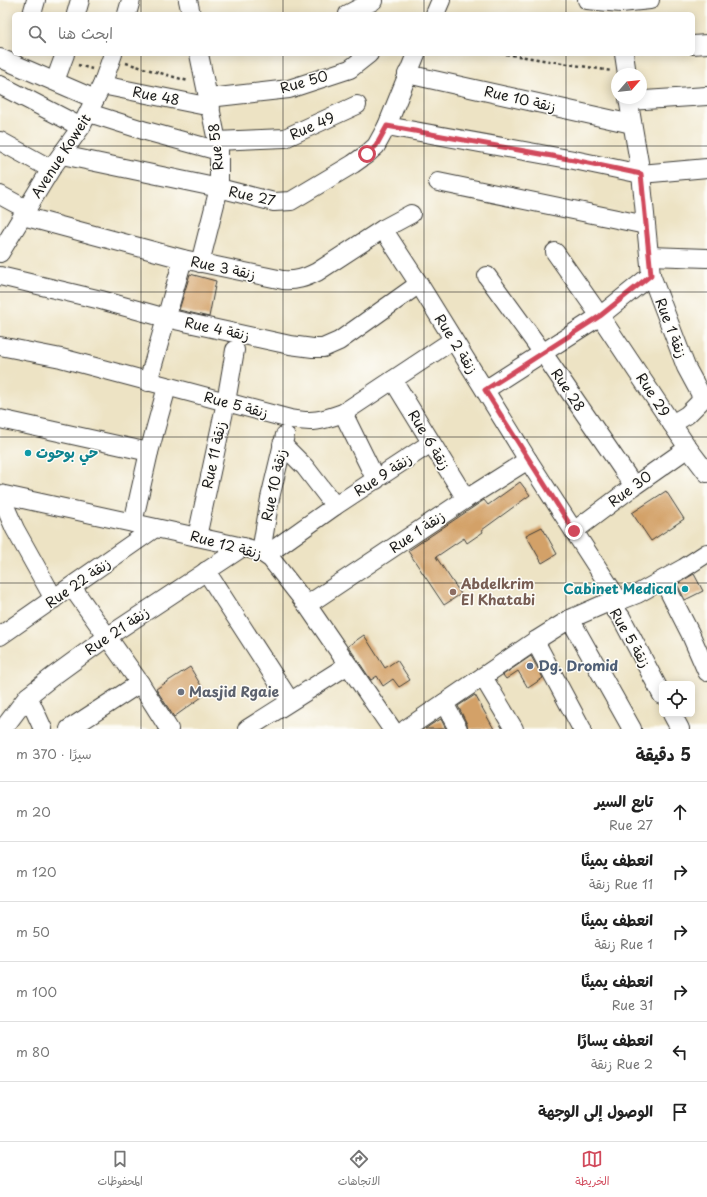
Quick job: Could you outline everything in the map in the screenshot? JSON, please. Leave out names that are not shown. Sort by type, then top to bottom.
[{"type":"street","points":[[33,12],[36,0]]},
{"type":"street","points":[[77,12],[80,0]]},
{"type":"street","points":[[128,12],[131,0]]},
{"type":"street","points":[[188,0],[190,12]]},
{"type":"street","points":[[436,12],[441,0]]},
{"type":"street","points":[[587,0],[621,6],[650,0]]},
{"type":"street","points":[[354,12],[375,5]]},
{"type":"street","points":[[695,45],[707,44]]},
{"type":"street","name":"Rue 58","points":[[148,382],[166,318],[192,261],[219,188],[218,146],[209,97],[198,56]]},
{"type":"street","name":"Rue 50","points":[[209,97],[289,89],[350,69],[367,56]]},
{"type":"street","points":[[624,56],[626,68]]},
{"type":"street","points":[[55,81],[64,57]]},
{"type":"street","points":[[0,58],[19,59],[55,81],[100,87]]},
{"type":"street","name":"Rue 10 زنقة","points":[[410,61],[632,124]]},
{"type":"street","name":"Rue 27","points":[[62,155],[219,188],[274,202],[291,202],[367,154],[376,146],[387,126],[410,61]]},
{"type":"street","points":[[0,85],[100,87]]},
{"type":"street","name":"Rue 48","points":[[100,87],[209,97]]},
{"type":"street","name":"Rue 49","points":[[100,87],[146,131],[218,146],[285,138],[357,105]]},
{"type":"street","name":"Avenue Koweit","points":[[0,253],[51,169],[62,155],[100,87]]},
{"type":"street","points":[[647,99],[707,96]]},
{"type":"street","name":"Rue 1 زنقة","points":[[630,104],[641,174],[651,275],[686,368],[704,399],[687,414],[672,424]]},
{"type":"street","points":[[387,126],[574,160],[641,174],[707,168]]},
{"type":"street","points":[[0,141],[51,169]]},
{"type":"street","points":[[438,182],[646,225]]},
{"type":"street","name":"Rue 3 زنقة","points":[[0,196],[24,213],[192,261],[283,280],[300,280],[317,272],[383,229],[411,214]]},
{"type":"street","name":"Rue 2 زنقة","points":[[383,229],[574,531],[614,600]]},
{"type":"street","name":"Rue 29","points":[[555,252],[600,316],[688,448],[707,473]]},
{"type":"street","points":[[650,256],[707,258]]},
{"type":"street","points":[[485,390],[600,316],[651,275]]},
{"type":"street","name":"Rue 4 زنقة","points":[[0,276],[101,300],[166,318],[290,345],[323,348],[339,341],[419,284]]},
{"type":"street","name":"Rue 28","points":[[487,276],[543,353],[634,486]]},
{"type":"street","name":"Rue 5 زنقة","points":[[0,346],[60,358],[290,419],[312,422],[323,421],[343,413],[453,340]]},
{"type":"street","name":"Rue 11 زنقة","points":[[197,537],[226,402],[235,350]]},
{"type":"street","name":"Rue 6 زنقة","points":[[393,380],[466,499]]},
{"type":"street","points":[[133,523],[149,452],[167,387]]},
{"type":"street","points":[[343,413],[376,480]]},
{"type":"street","name":"Rue 10 زنقة","points":[[264,553],[270,498],[282,444],[290,419]]},
{"type":"street","points":[[0,420],[149,452]]},
{"type":"street","name":"Rue 9 زنقة","points":[[264,553],[431,443]]},
{"type":"street","points":[[282,444],[305,467],[335,506]]},
{"type":"street","name":"Rue 30","points":[[574,531],[688,448]]},
{"type":"street","name":"Rue 1 زنقة","points":[[307,605],[466,499],[528,460]]},
{"type":"street","points":[[0,494],[15,529],[54,599]]},
{"type":"street","name":"Rue 12 زنقة","points":[[0,494],[243,547],[264,553],[271,559],[307,605],[392,729]]},
{"type":"street","name":"Rue 22 زنقة","points":[[0,636],[156,528]]},
{"type":"street","points":[[614,600],[673,563],[707,539]]},
{"type":"street","name":"Rue 21 زنقة","points":[[3,729],[28,696],[52,677],[107,637],[243,547]]},
{"type":"street","points":[[406,729],[535,641],[570,619],[663,580],[707,553]]},
{"type":"street","points":[[206,571],[290,701]]},
{"type":"street","points":[[663,580],[690,633],[707,672]]},
{"type":"street","points":[[72,587],[140,683],[169,729]]},
{"type":"street","name":"Rue 5 زنقة","points":[[614,600],[621,617],[659,689]]},
{"type":"street","points":[[570,619],[632,729]]},
{"type":"street","points":[[535,641],[582,729]]},
{"type":"street","points":[[247,729],[348,665]]},
{"type":"street","points":[[483,677],[514,729]]},
{"type":"street","points":[[69,729],[140,683]]},
{"type":"street","points":[[28,696],[43,729]]},
{"type":"street","points":[[444,703],[458,729]]},
{"type":"street","points":[[674,717],[680,729]]},
{"type":"path","points":[[519,56],[611,70]]},
{"type":"path","points":[[64,57],[100,87],[209,97]]},
{"type":"building","points":[[190,274],[216,281],[209,317],[179,310]]},
{"type":"building","points":[[520,482],[530,495],[482,530],[483,532],[467,543],[464,538],[436,557],[461,594],[444,605],[408,551],[484,500],[488,505]]},
{"type":"building","points":[[666,491],[684,519],[651,541],[632,513]]},
{"type":"building","points":[[542,527],[557,554],[542,563],[526,535]]},
{"type":"building","points":[[694,574],[703,591],[685,600],[677,584]]},
{"type":"building","points":[[364,635],[385,668],[397,660],[410,680],[399,687],[393,679],[383,686],[377,676],[371,680],[348,646]]},
{"type":"building","points":[[531,656],[543,678],[528,688],[518,671],[506,679],[503,675]]},
{"type":"building","name":"Masjid Rgaie","points":[[190,667],[206,694],[174,717],[156,689]]},
{"type":"building","points":[[475,695],[494,729],[468,729],[458,706]]},
{"type":"building","points":[[441,719],[446,729],[425,729],[432,724]]},
{"type":"place","name":"حي بوحوت","points":[[28,453]]},
{"type":"place","name":"Cabinet Medical","points":[[685,589]]},
{"type":"place","name":"Abdelkrim El Khatabi","points":[[453,592]]},
{"type":"place","name":"Dg. Dromid","points":[[530,666]]},
{"type":"place","name":"Masjid Rgaie","points":[[181,692]]},
{"type":"route","points":[[367,154],[376,146],[387,126],[574,160],[641,174],[651,275],[600,316],[485,390],[574,531]]}]
